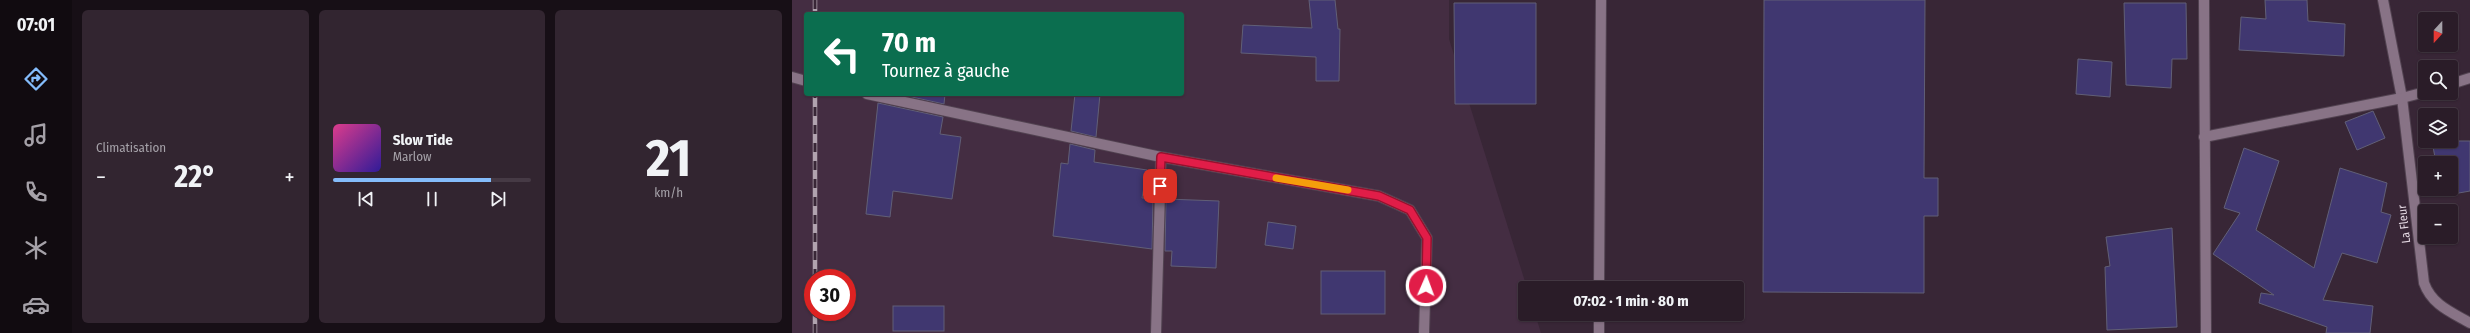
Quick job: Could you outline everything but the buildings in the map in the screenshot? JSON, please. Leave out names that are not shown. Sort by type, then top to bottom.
[{"type":"street","points":[[1599,281],[1601,0]]},
{"type":"street","points":[[2204,0],[2206,333]]},
{"type":"street","name":"La Fleur","points":[[2383,0],[2402,98],[2424,283],[2435,302],[2470,323]]},
{"type":"street","points":[[792,78],[804,81]]},
{"type":"street","points":[[2458,82],[2470,78]]},
{"type":"street","points":[[2204,137],[2418,94]]},
{"type":"street","points":[[876,96],[1161,157],[1379,196],[1410,210],[1427,238],[1424,333]]},
{"type":"street","points":[[1156,333],[1161,157]]},
{"type":"street","points":[[1598,333],[1599,321]]},
{"type":"shaded area","points":[[792,0],[1449,0],[1449,39],[1525,281],[1518,281],[1518,321],[1537,321],[1541,333],[792,333]]},
{"type":"railway","points":[[815,0],[815,12]]},
{"type":"railway","points":[[815,96],[815,269]]},
{"type":"railway","points":[[815,321],[815,333]]},
{"type":"slow traffic","points":[[1276,178],[1348,190]]},
{"type":"route","points":[[1160,186],[1161,157],[1379,196],[1410,210],[1427,238],[1426,286]]}]
